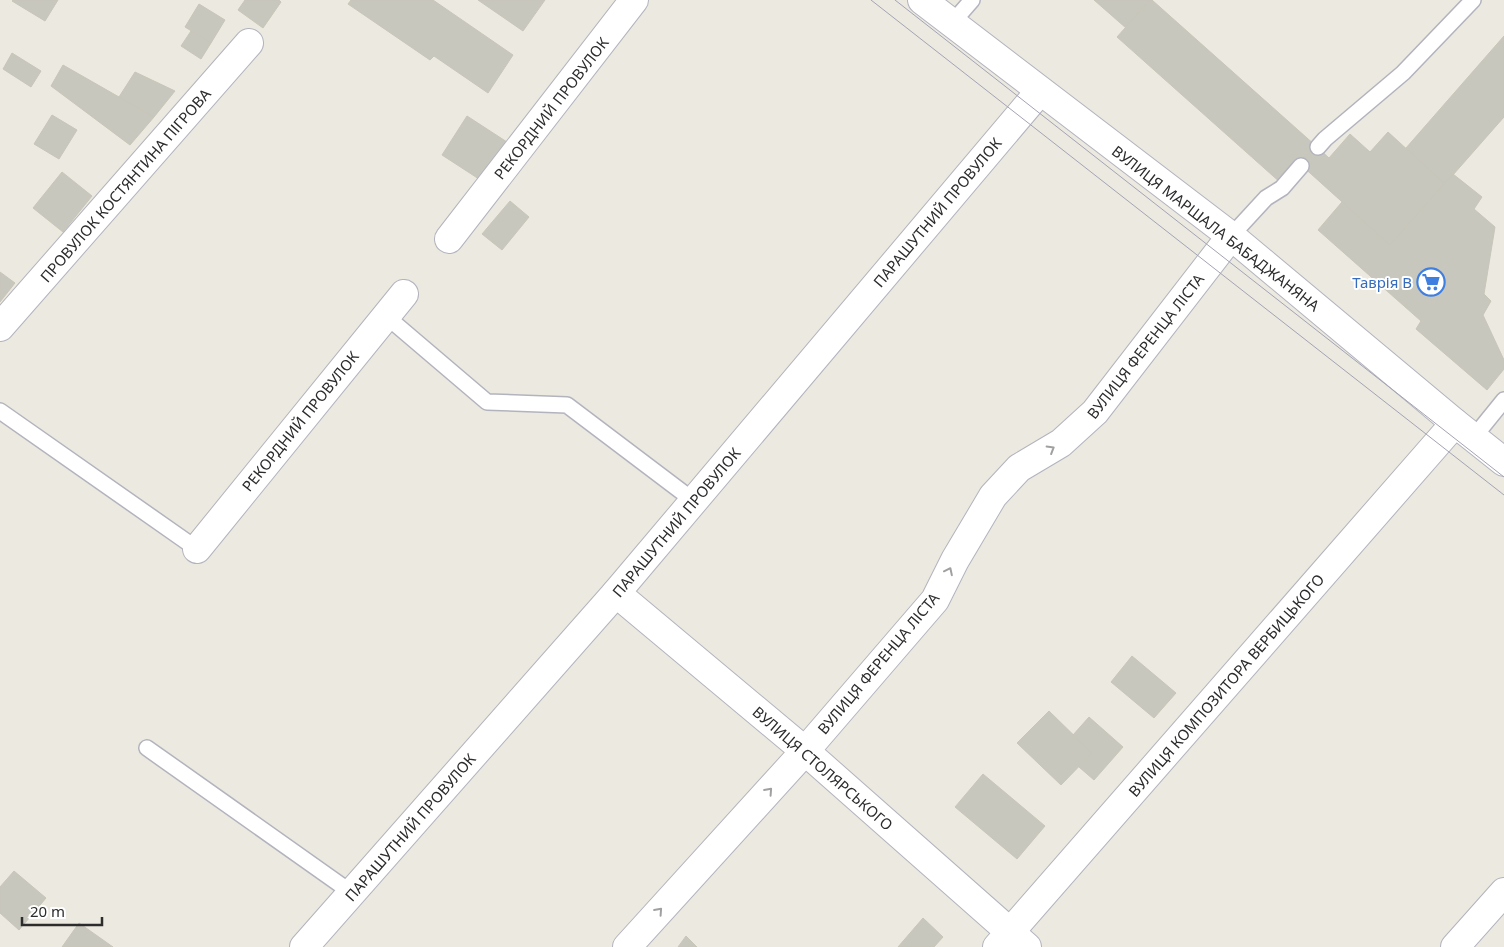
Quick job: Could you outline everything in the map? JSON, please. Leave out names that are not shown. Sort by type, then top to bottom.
[{"type":"street","name":"РЕКОРДНИЙ ПРОВУЛОК","points":[[449,239],[634,0]]},
{"type":"street","name":"ВУЛИЦЯ МАРШАЛА БАБАДЖАНЯНА","points":[[922,0],[1231,236],[1504,462]]},
{"type":"street","name":"ПРОВУЛОК КОСТЯНТИНА ПІГРОВА","points":[[0,327],[249,43]]},
{"type":"street","name":"ПАРАШУТНИЙ ПРОВУЛОК","points":[[304,947],[616,593],[1040,90]]},
{"type":"street","name":"ВУЛИЦЯ ФЕРЕНЦА ЛІСТА","points":[[627,947],[805,751],[935,600],[955,560],[993,496],[1019,468],[1061,443],[1095,412],[1231,236]]},
{"type":"street","name":"РЕКОРДНИЙ ПРОВУЛОК","points":[[197,549],[404,294]]},
{"type":"street","name":"ВУЛИЦЯ КОМПОЗИТОРА ВЕРБИЦЬКОГО","points":[[1011,942],[1464,430]]},
{"type":"street","name":"ВУЛИЦЯ СТОЛЯРСЬКОГО","points":[[616,593],[805,751],[1011,942]]},
{"type":"street","points":[[1454,947],[1504,892]]},
{"type":"lane","points":[[952,23],[972,0]]},
{"type":"lane","points":[[1318,147],[1403,73],[1473,0]]},
{"type":"lane","points":[[1231,236],[1266,198],[1282,188],[1301,166]]},
{"type":"lane","points":[[386,316],[487,402],[567,405],[694,501]]},
{"type":"lane","points":[[1464,430],[1504,400]]},
{"type":"lane","points":[[0,411],[197,549]]},
{"type":"lane","points":[[147,748],[352,893]]},
{"type":"building","points":[[13,0],[58,0],[45,21]]},
{"type":"building","points":[[245,0],[279,0],[281,2],[263,28],[238,10]]},
{"type":"building","points":[[351,0],[433,0],[513,55],[488,93],[434,56],[430,60],[348,4]]},
{"type":"building","points":[[478,0],[545,0],[523,31]]},
{"type":"building","points":[[1094,0],[1150,0],[1126,28]]},
{"type":"building","points":[[1150,0],[1316,146],[1282,184],[1117,37]]},
{"type":"building","points":[[199,4],[225,20],[211,43],[185,27]]},
{"type":"building","points":[[191,31],[211,43],[201,59],[181,46]]},
{"type":"building","points":[[1504,36],[1504,117],[1445,184],[1406,148]]},
{"type":"building","points":[[12,53],[41,71],[31,87],[3,69]]},
{"type":"building","points":[[63,65],[154,117],[130,145],[51,86]]},
{"type":"building","points":[[135,72],[175,91],[154,117],[119,97]]},
{"type":"building","points":[[52,115],[77,130],[59,159],[34,144]]},
{"type":"building","points":[[467,116],[507,142],[482,181],[442,155]]},
{"type":"building","points":[[1388,132],[1445,184],[1390,245],[1300,164],[1316,146],[1329,158],[1350,134],[1370,152]]},
{"type":"building","points":[[62,172],[92,196],[63,232],[33,208]]},
{"type":"building","name":"Таврія В","points":[[1453,174],[1482,197],[1474,209],[1495,227],[1484,294],[1491,301],[1483,315],[1504,360],[1504,369],[1487,390],[1416,329],[1421,321],[1318,230],[1342,202],[1390,245]]},
{"type":"building","points":[[510,201],[529,217],[502,250],[482,234]]},
{"type":"building","points":[[0,272],[15,283],[0,302]]},
{"type":"building","points":[[1132,656],[1176,693],[1154,718],[1111,682]]},
{"type":"building","points":[[1049,711],[1092,753],[1061,785],[1017,743]]},
{"type":"building","points":[[1089,717],[1123,747],[1094,780],[1079,767],[1092,753],[1073,735]]},
{"type":"building","points":[[983,774],[1045,826],[1017,859],[955,807]]},
{"type":"building","points":[[14,871],[46,898],[19,930],[0,913],[0,887]]},
{"type":"building","points":[[923,918],[943,937],[934,947],[898,947]]},
{"type":"building","points":[[79,923],[113,947],[62,947]]},
{"type":"building","points":[[686,936],[697,947],[678,947]]},
{"type":"tram line","points":[[871,0],[1504,495]]},
{"type":"tram line","points":[[895,0],[1504,477]]},
{"type":"place","name":"Таврія В","points":[[1431,282]]}]
